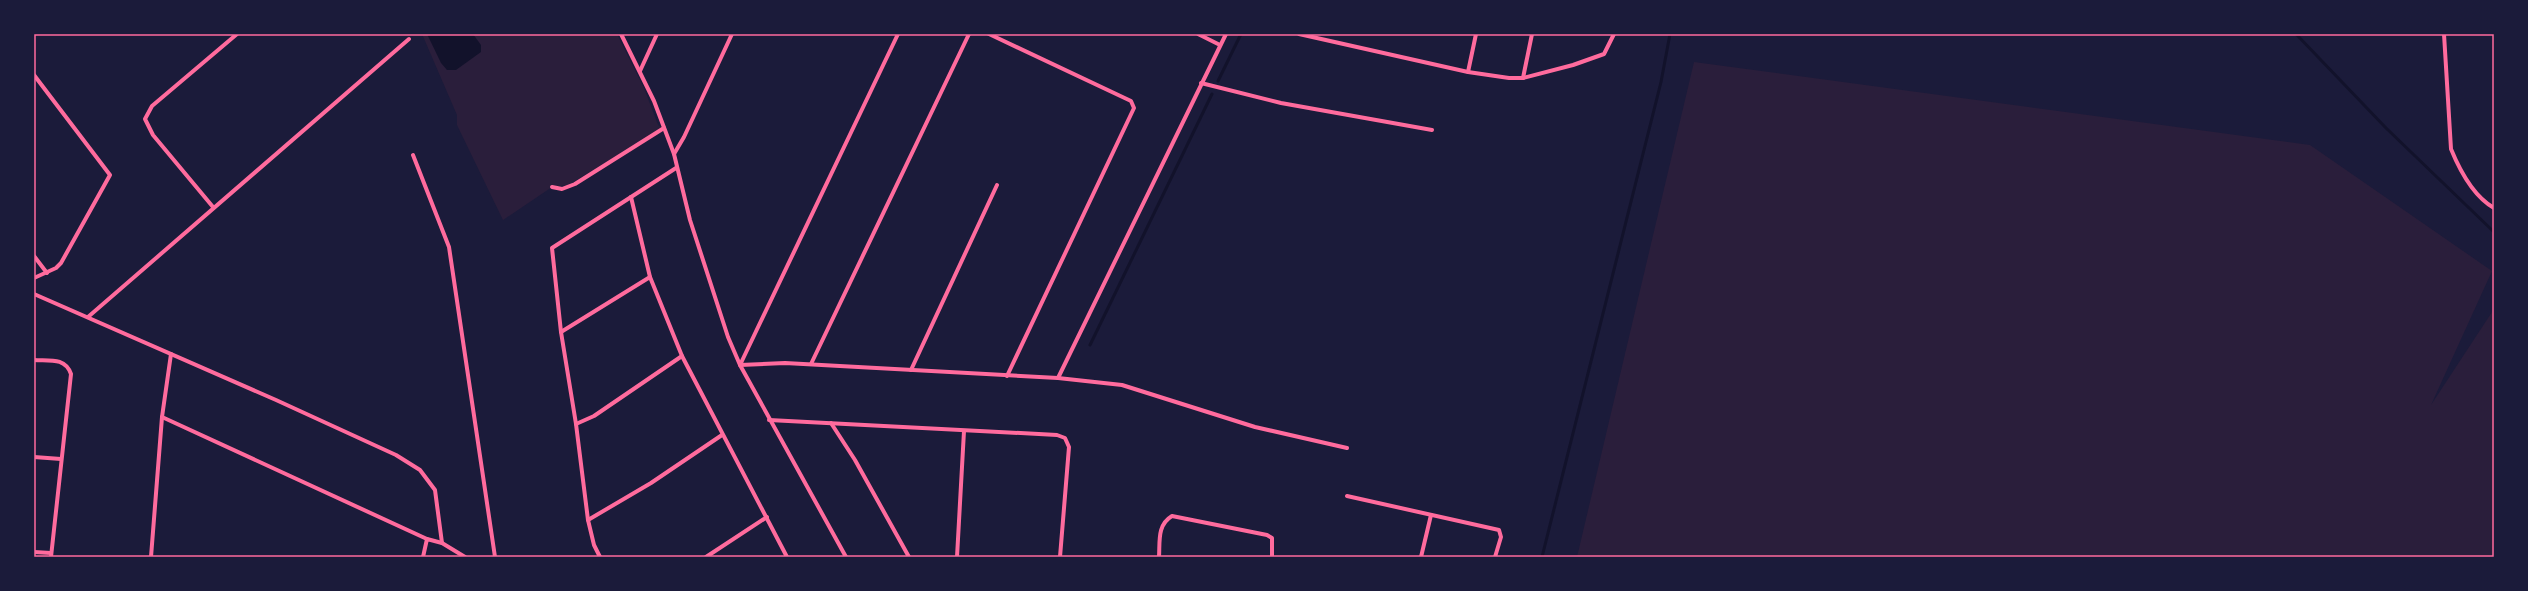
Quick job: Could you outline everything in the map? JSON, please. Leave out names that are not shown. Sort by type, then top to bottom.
[{"type":"street","points":[[213,208],[153,135],[145,119],[152,106],[237,34]]},
{"type":"street","points":[[621,34],[640,71],[674,154],[676,168],[716,302],[740,365],[769,420],[832,528],[846,557]]},
{"type":"street","points":[[640,71],[658,34]]},
{"type":"street","points":[[674,154],[684,137],[732,34]]},
{"type":"street","points":[[740,365],[898,34]]},
{"type":"street","points":[[811,364],[969,34]]},
{"type":"street","points":[[989,34],[1131,101],[1134,108],[1007,376]]},
{"type":"street","points":[[1198,34],[1220,45]]},
{"type":"street","points":[[1058,378],[1226,34]]},
{"type":"street","points":[[1299,34],[1498,78],[1523,78],[1573,66],[1604,54],[1614,34]]},
{"type":"street","points":[[1468,72],[1476,34]]},
{"type":"street","points":[[1523,78],[1532,34]]},
{"type":"street","points":[[2444,34],[2451,149],[2458,166],[2476,194],[2494,208]]},
{"type":"street","points":[[88,317],[409,39]]},
{"type":"street","points":[[34,75],[110,175],[61,263],[34,278]]},
{"type":"street","points":[[1201,83],[1281,103],[1432,130]]},
{"type":"street","points":[[552,187],[562,189],[575,184],[664,128]]},
{"type":"street","points":[[413,155],[449,247],[495,557]]},
{"type":"street","points":[[600,557],[594,545],[588,520],[576,424],[561,332],[552,248],[676,168]]},
{"type":"street","points":[[911,370],[997,185]]},
{"type":"street","points":[[631,197],[650,277],[682,356],[787,557]]},
{"type":"street","points":[[34,256],[47,272]]},
{"type":"street","points":[[561,332],[650,277]]},
{"type":"street","points":[[34,294],[377,446],[420,470],[435,490],[442,543]]},
{"type":"street","points":[[151,557],[162,417],[171,354]]},
{"type":"street","points":[[576,424],[594,416],[682,356]]},
{"type":"street","points":[[34,360],[63,362],[68,366],[71,374],[51,555],[34,552]]},
{"type":"street","points":[[740,365],[778,363],[811,364],[1058,378],[1122,385],[1255,427],[1347,448]]},
{"type":"street","points":[[162,417],[427,539],[442,543],[465,557]]},
{"type":"street","points":[[769,420],[1057,435],[1065,438],[1069,447],[1060,557]]},
{"type":"street","points":[[830,423],[855,460],[909,557]]},
{"type":"street","points":[[957,557],[964,431]]},
{"type":"street","points":[[588,520],[651,483],[722,435]]},
{"type":"street","points":[[34,457],[61,459]]},
{"type":"street","points":[[1347,496],[1499,530],[1501,537],[1495,557]]},
{"type":"street","points":[[1421,557],[1431,515]]},
{"type":"street","points":[[1159,557],[1160,530],[1165,521],[1172,516],[1268,535],[1272,538],[1274,543],[1272,557]]},
{"type":"street","points":[[706,557],[767,517]]},
{"type":"street","points":[[423,557],[427,539]]},
{"type":"shaded area","points":[[422,34],[617,34],[644,88],[658,125],[664,128],[568,185],[552,187],[503,220],[457,125],[457,115]]},
{"type":"shaded area","points":[[427,34],[473,34],[481,45],[481,52],[456,70],[447,70],[441,63]]},
{"type":"shaded area","points":[[1694,62],[2310,145],[2492,271],[2431,405],[2494,309],[2494,557],[1577,557]]},
{"type":"waterway","points":[[1218,81],[1241,34]]},
{"type":"waterway","points":[[1542,557],[1661,82],[1670,34]]},
{"type":"waterway","points":[[2296,34],[2386,128],[2494,232]]},
{"type":"waterway","points":[[1090,345],[1212,94]]}]
